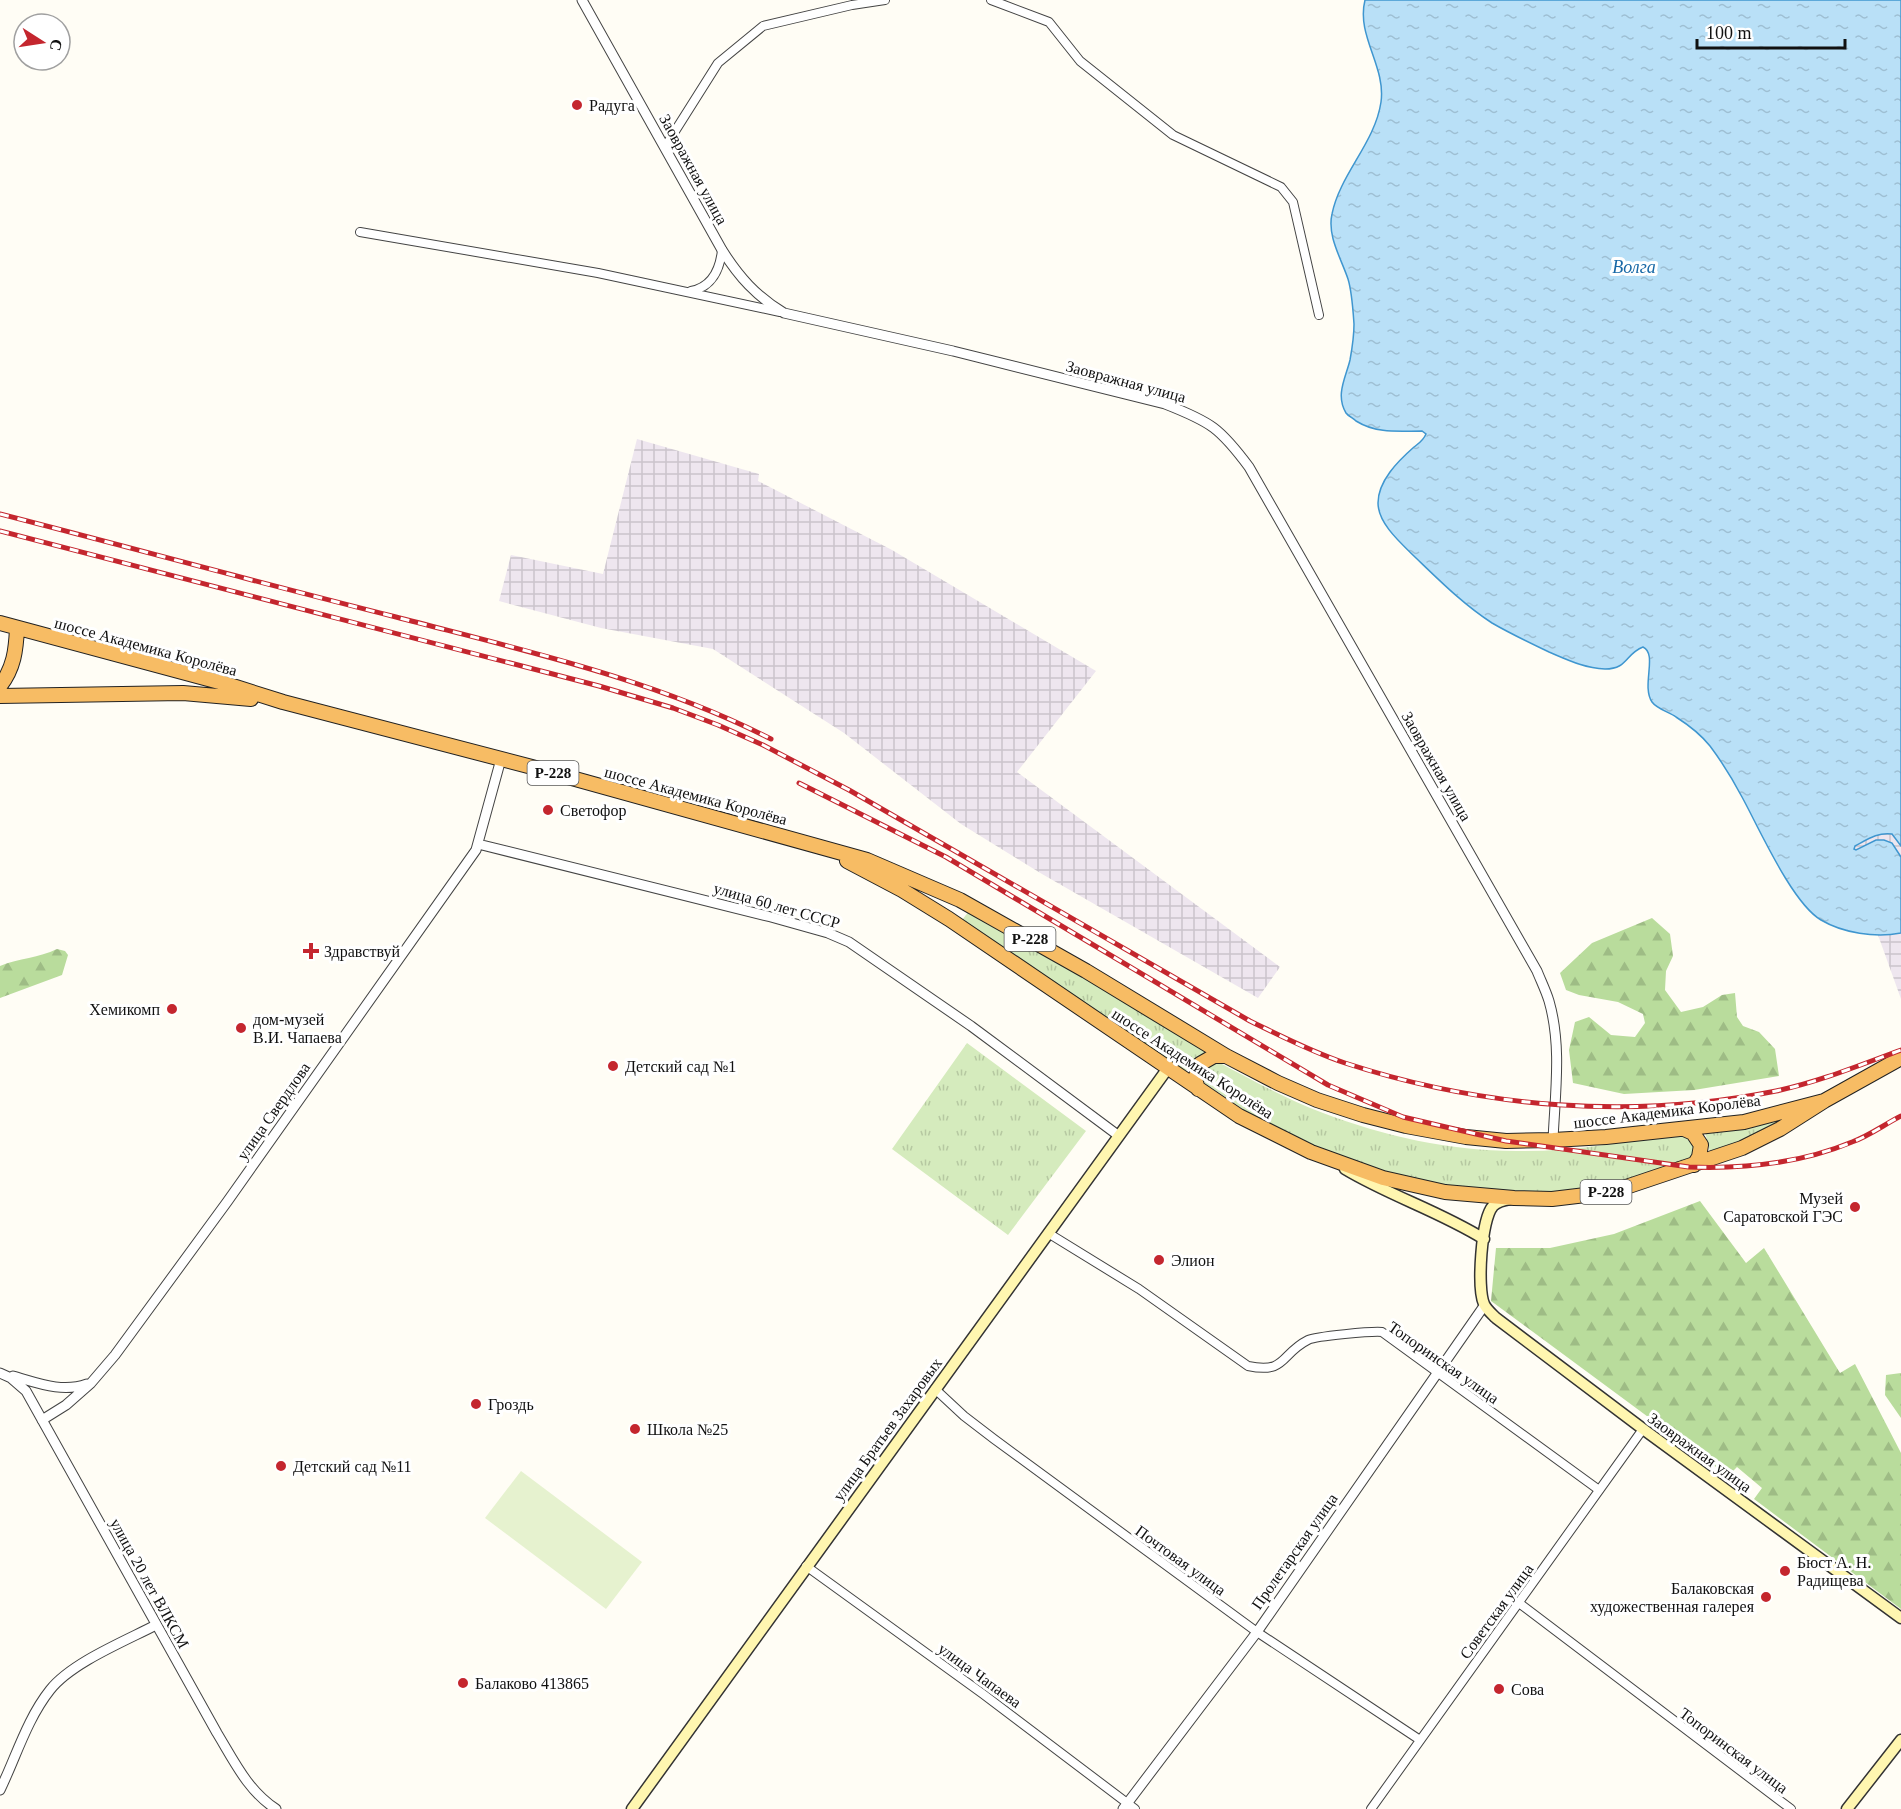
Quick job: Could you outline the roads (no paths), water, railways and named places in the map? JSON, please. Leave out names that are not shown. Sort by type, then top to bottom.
[{"type":"highway","name":"шоссе Академика Королёва","points":[[0,623],[867,860],[960,900],[1086,971],[1226,1056],[1278,1083],[1317,1100],[1363,1115],[1466,1137],[1506,1141],[1553,1140],[1606,1137],[1744,1122],[1824,1101]]},
{"type":"highway","points":[[0,686],[13,665],[17,628]]},
{"type":"highway","name":"шоссе Академика Королёва","points":[[0,696],[183,693],[283,702]]},
{"type":"highway","name":"шоссе Академика Королёва","points":[[822,848],[902,890],[949,919],[1239,1116],[1279,1138],[1334,1162],[1414,1186],[1445,1192],[1552,1199],[1620,1189],[1742,1148],[1780,1129],[1824,1101]]},
{"type":"highway","points":[[1198,1089],[1195,1079],[1200,1064],[1214,1056],[1226,1056]]},
{"type":"highway","name":"Р-228","points":[[1824,1101],[1901,1058]]},
{"type":"highway","points":[[1684,1129],[1693,1133],[1701,1145],[1699,1157],[1694,1165]]},
{"type":"main road","name":"улица Братьев Захаровых","points":[[632,1809],[1168,1068]]},
{"type":"main road","points":[[1334,1162],[1381,1190],[1435,1212],[1484,1239]]},
{"type":"main road","points":[[1484,1306],[1481,1278],[1487,1220],[1493,1206],[1514,1198]]},
{"type":"main road","name":"Заовражная улица","points":[[1484,1306],[1496,1318],[1643,1429],[1901,1618]]},
{"type":"main road","points":[[1847,1809],[1901,1740]]},
{"type":"street","name":"Заовражная улица","points":[[582,0],[736,273],[766,302],[784,313],[952,351],[1166,404],[1199,417],[1229,440],[1249,467],[1537,970],[1549,1000],[1557,1055],[1553,1140]]},
{"type":"street","points":[[665,147],[718,63],[763,26],[853,3],[885,0]]},
{"type":"street","points":[[991,0],[1050,22],[1080,61],[1173,135],[1281,187],[1293,202],[1319,315]]},
{"type":"street","points":[[360,232],[598,273],[784,313]]},
{"type":"street","points":[[687,292],[697,290],[707,284],[716,274],[722,250]]},
{"type":"street","name":"улица Свердлова","points":[[42,1420],[66,1405],[92,1383],[115,1355],[227,1202],[478,844],[501,759]]},
{"type":"street","name":"улица 60 лет СССР","points":[[478,844],[771,917],[828,933],[849,942],[961,1019],[1119,1136]]},
{"type":"street","name":"Топоринская улица","points":[[1048,1233],[1139,1289],[1248,1366],[1264,1369],[1276,1366],[1309,1340],[1382,1332],[1599,1490]]},
{"type":"street","name":"Пролетарская улица","points":[[1128,1807],[1257,1632],[1484,1306]]},
{"type":"street","points":[[1,1373],[59,1388],[79,1387],[92,1383]]},
{"type":"street","name":"улица 20 лет ВЛКСМ","points":[[1,1373],[19,1383],[26,1391],[156,1625],[249,1785],[265,1802],[276,1809]]},
{"type":"street","name":"Почтовая улица","points":[[934,1389],[964,1416],[1257,1632],[1420,1740]]},
{"type":"street","name":"Советская улица","points":[[1371,1809],[1643,1429]]},
{"type":"street","name":"улица Чапаева","points":[[806,1566],[983,1694],[1128,1807]]},
{"type":"street","name":"Топоринская улица","points":[[1519,1602],[1791,1809]]},
{"type":"street","points":[[0,1790],[36,1711],[51,1689],[96,1655],[156,1625]]},
{"type":"water","name":"Волга","points":[[1365,0],[1901,0],[1901,846],[1892,834],[1887,834],[1869,839],[1855,846],[1854,849],[1876,840],[1884,840],[1892,843],[1901,857],[1901,933],[1870,935],[1849,931],[1821,920],[1810,911],[1788,882],[1735,784],[1710,746],[1685,723],[1652,702],[1648,688],[1649,656],[1643,647],[1618,667],[1605,669],[1576,663],[1549,652],[1492,623],[1462,601],[1386,526],[1379,511],[1381,487],[1396,465],[1421,442],[1426,434],[1422,431],[1388,431],[1364,425],[1347,414],[1341,400],[1342,386],[1351,356],[1354,324],[1349,284],[1331,230],[1332,214],[1342,185],[1372,131],[1381,102],[1379,76],[1364,26]]},
{"type":"railway","points":[[0,514],[587,668],[681,699],[771,739]]},
{"type":"railway","points":[[0,531],[599,686],[673,708],[718,725],[763,745],[849,790],[1250,1021],[1333,1059],[1397,1078],[1450,1090],[1559,1105],[1613,1107],[1668,1105],[1722,1100],[1776,1091],[1839,1073],[1901,1050]]},
{"type":"railway","points":[[799,783],[946,857],[1328,1085],[1403,1117],[1506,1141],[1689,1167],[1730,1167],[1793,1160],[1813,1155],[1858,1139],[1901,1116]]},
{"type":"place","name":"Радуга","points":[[577,105]]},
{"type":"place","name":"Светофор","points":[[548,810]]},
{"type":"place","name":"Здравствуй","points":[[311,951]]},
{"type":"place","name":"Хемикомп","points":[[172,1009]]},
{"type":"place","name":"дом-музей В.И. Чапаева","points":[[241,1028]]},
{"type":"place","name":"Детский сад №1","points":[[613,1066]]},
{"type":"place","name":"Музей Саратовской ГЭС","points":[[1855,1207]]},
{"type":"place","name":"Элион","points":[[1159,1260]]},
{"type":"place","name":"Гроздь","points":[[476,1404]]},
{"type":"place","name":"Школа №25","points":[[635,1429]]},
{"type":"place","name":"Детский сад №11","points":[[281,1466]]},
{"type":"place","name":"Бюст А. Н. Радищева","points":[[1785,1571]]},
{"type":"place","name":"Балаковская художественная галерея","points":[[1766,1597]]},
{"type":"place","name":"Балаково 413865","points":[[463,1683]]},
{"type":"place","name":"Сова","points":[[1499,1689]]}]
